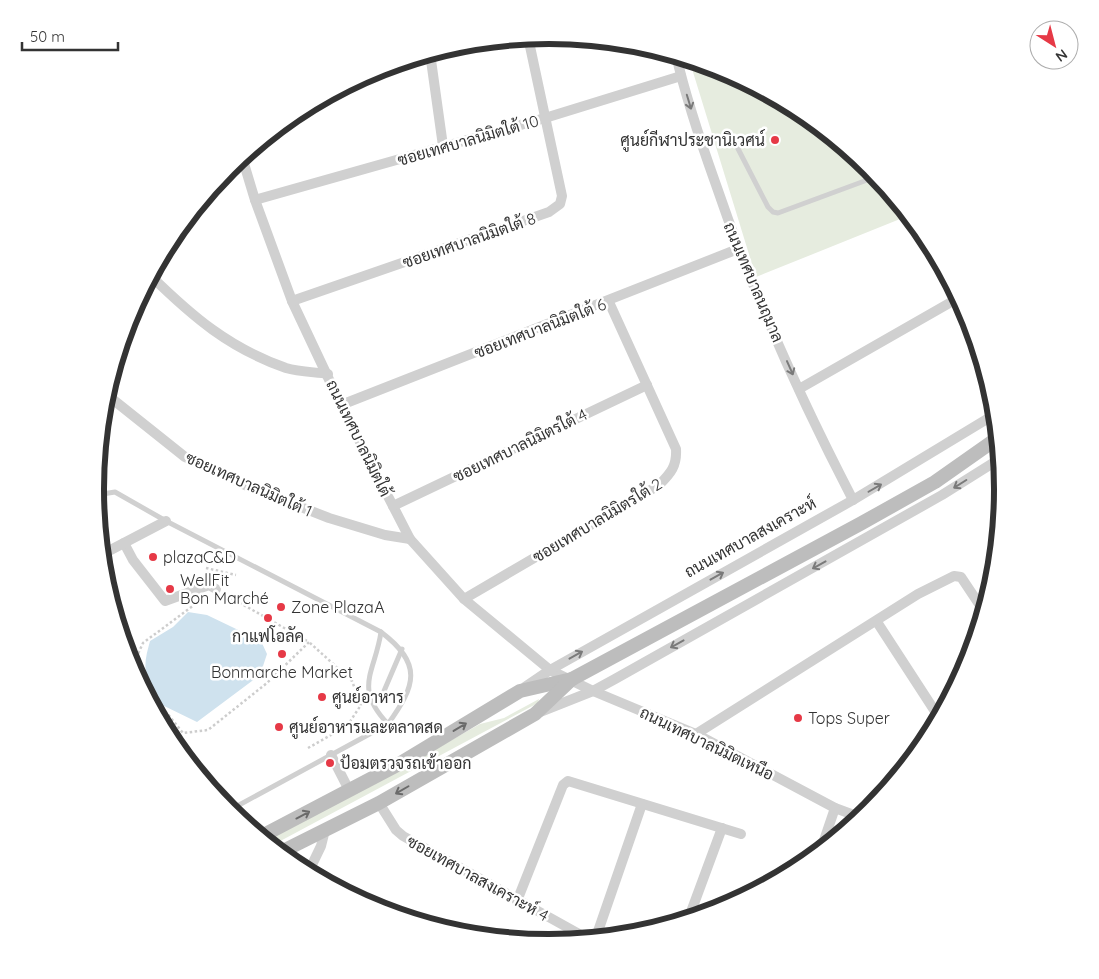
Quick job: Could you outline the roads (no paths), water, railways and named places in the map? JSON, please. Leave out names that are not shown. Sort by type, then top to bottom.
[{"type":"street","name":"ซอยเทศบาลนิมิตใต้ 8","points":[[292,301],[555,209],[562,201],[562,196],[530,45]]},
{"type":"street","points":[[431,60],[443,146]]},
{"type":"street","name":"ถนนเทศบาลนฤมาล","points":[[678,63],[701,142],[738,249],[799,389],[853,500]]},
{"type":"street","name":"ซอยเทศบาลนิมิตใต้ 10","points":[[255,200],[545,118],[681,76]]},
{"type":"street","name":"ถนนเทศบาลนิมิตใต้","points":[[244,165],[292,301],[341,405],[410,538],[464,599],[550,670]]},
{"type":"street","name":"ซอยเทศบาลนิมิตใต้ 6","points":[[341,405],[608,302],[738,249]]},
{"type":"street","points":[[156,281],[194,317],[238,346],[288,369],[328,374]]},
{"type":"street","points":[[799,389],[953,301]]},
{"type":"street","name":"ซอยเทศบาลนิมิตรใต้ 2","points":[[464,599],[660,485],[673,471],[676,462],[676,449],[608,302]]},
{"type":"street","name":"ซอยเทศบาลนิมิตรใต้ 4","points":[[393,506],[647,385]]},
{"type":"street","name":"ซอยเทศบาลนิมิตใต้ 1","points":[[113,399],[186,457],[245,485],[329,518],[385,536],[410,538]]},
{"type":"street","name":"ถนนเทศบาลสงเคราะห์","points":[[266,834],[399,764],[520,691],[550,670],[853,500],[989,417]]},
{"type":"street","name":"ถนนเทศบาลสงเคราะห์","points":[[535,714],[572,679],[935,482],[992,442]]},
{"type":"street","name":"ถนนเทศบาลสงเคราะห์","points":[[287,849],[379,803],[535,714],[593,691],[942,495],[994,462]]},
{"type":"street","points":[[108,551],[166,521]]},
{"type":"street","points":[[124,543],[132,560],[165,601],[209,585],[216,589]]},
{"type":"street","points":[[696,734],[877,622],[918,594],[954,576],[961,577],[980,605]]},
{"type":"street","points":[[877,622],[936,712]]},
{"type":"street","name":"ถนนเทศบาลนิมิตเหนือ","points":[[550,670],[572,679],[593,691],[696,734],[835,808],[854,815]]},
{"type":"street","name":"ถนนเทศบาลสงเคราะห์","points":[[520,691],[572,679]]},
{"type":"street","points":[[331,755],[349,790]]},
{"type":"street","points":[[517,901],[568,780],[741,834]]},
{"type":"street","name":"ซอยเทศบาลสงเคราะห์ 4","points":[[379,803],[396,830],[403,836],[579,934]]},
{"type":"street","points":[[598,932],[642,804]]},
{"type":"street","points":[[824,841],[835,808]]},
{"type":"street","points":[[691,913],[722,828]]},
{"type":"street","points":[[311,866],[321,846],[325,830]]},
{"type":"lane","points":[[701,142],[728,137],[732,139],[772,212],[778,213],[870,179]]},
{"type":"lane","points":[[104,494],[115,492],[166,521],[381,632],[402,649],[411,664],[410,686],[402,705],[388,724],[236,807]]},
{"type":"lane","points":[[381,632],[369,675],[367,690],[372,704],[388,724]]},
{"type":"lane","points":[[384,691],[402,649]]},
{"type":"water","points":[[188,612],[207,615],[261,641],[267,654],[260,675],[197,722],[158,703],[146,673],[146,657],[150,641],[173,627]]},
{"type":"place","name":"ศูนย์กีฬาประชานิเวศน์","points":[[775,140]]},
{"type":"place","name":"plazaC&D","points":[[153,557]]},
{"type":"place","name":"WellFit Bon Marché","points":[[170,589]]},
{"type":"place","name":"Zone PlazaA","points":[[281,607]]},
{"type":"place","name":"กาแฟโอลัค","points":[[268,618]]},
{"type":"place","name":"Bonmarche Market","points":[[282,654]]},
{"type":"place","name":"ศูนย์อาหาร","points":[[322,697]]},
{"type":"place","name":"Tops Super","points":[[798,718]]},
{"type":"place","name":"ศูนย์อาหารและตลาดสด","points":[[279,727]]},
{"type":"place","name":"ป้อมตรวจรถเข้าออก","points":[[330,763]]}]
